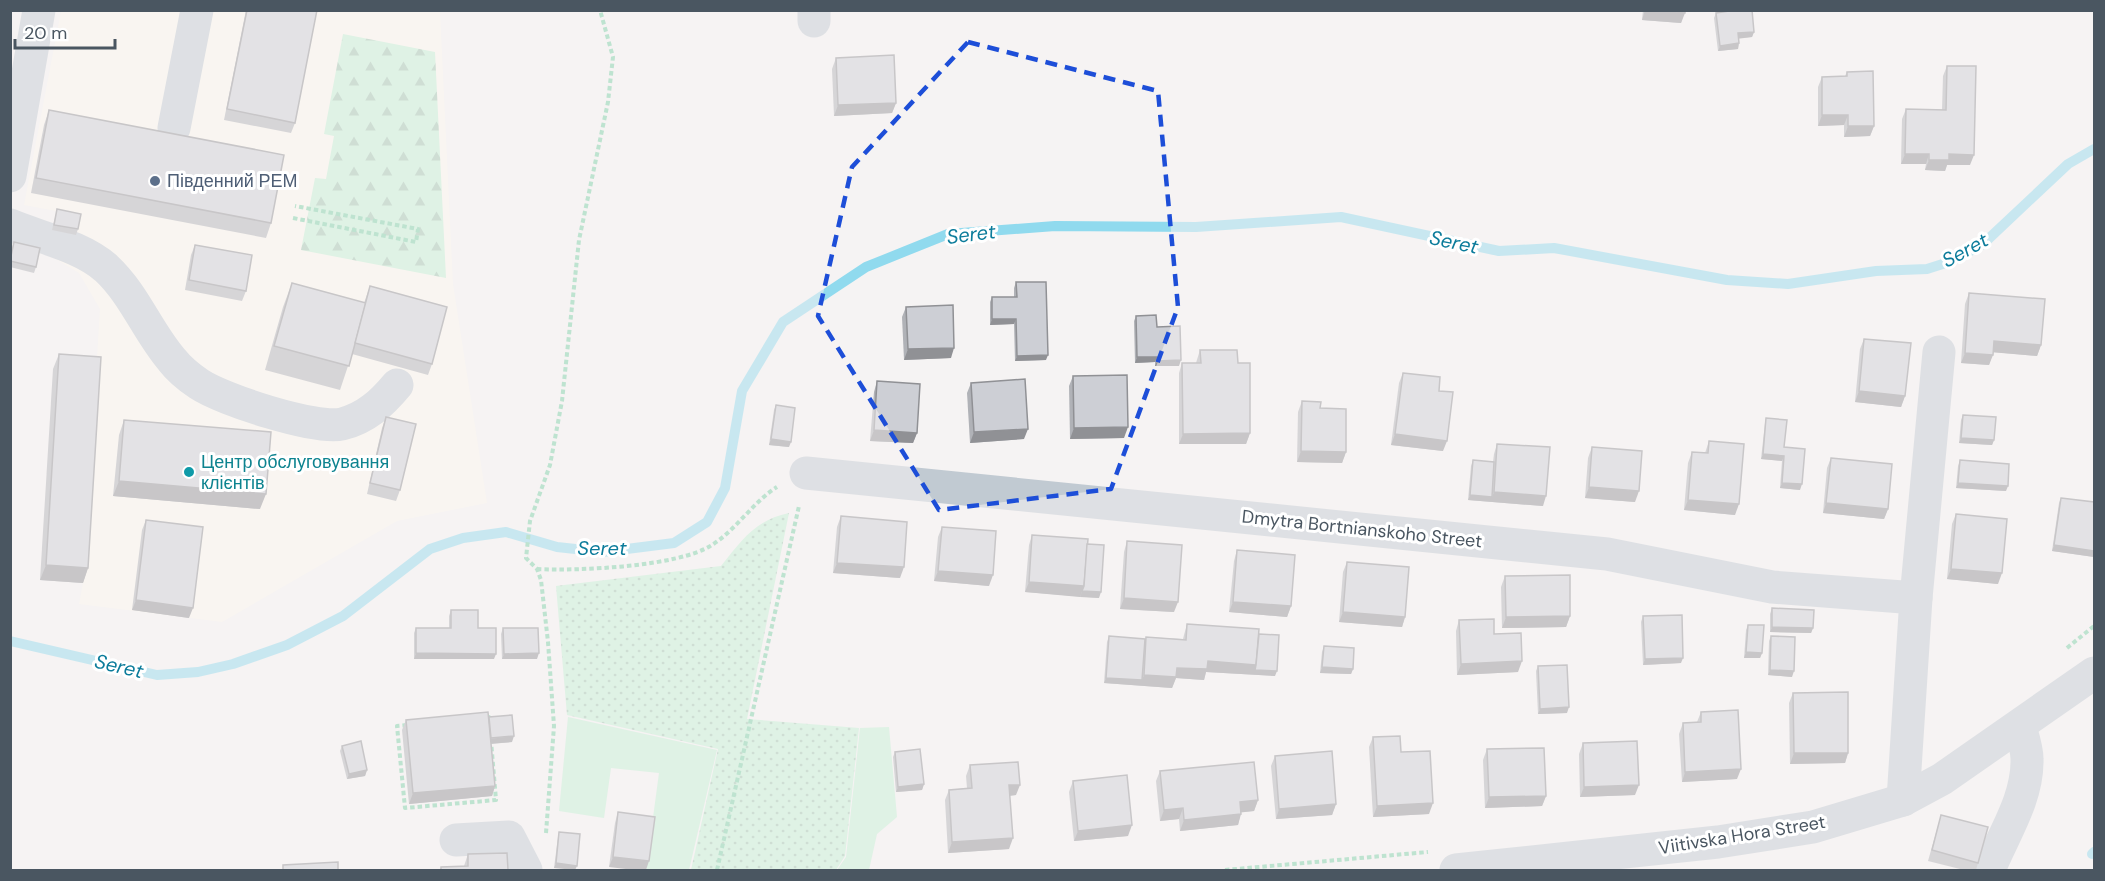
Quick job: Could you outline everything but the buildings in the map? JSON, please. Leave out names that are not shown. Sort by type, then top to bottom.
[{"type":"street","points":[[10,177],[16,104],[39,10]]},
{"type":"street","points":[[174,128],[194,11]]},
{"type":"street","points":[[10,225],[85,254],[104,266],[125,288],[172,361],[199,384],[234,401],[325,425],[334,425],[362,416],[382,403],[397,385]]},
{"type":"street","points":[[1902,800],[1916,598],[1939,352]]},
{"type":"street","name":"Dmytra Bortnianskoho Street","points":[[806,473],[1607,554],[1772,587],[1916,598]]},
{"type":"street","name":"Viitivska Hora Street","points":[[1448,860],[1719,856],[1902,800],[1942,779],[2094,674]]},
{"type":"street","points":[[1989,870],[2013,819],[2024,783],[2028,758],[2020,727]]},
{"type":"street","points":[[456,840],[509,837],[526,870]]},
{"type":"path","points":[[546,838],[554,726],[548,642],[537,569],[526,558],[530,521],[550,465],[560,412],[579,240],[608,102],[613,57],[600,10]]},
{"type":"path","points":[[293,218],[416,242],[418,230],[295,206]]},
{"type":"path","points":[[537,569],[577,571],[648,562],[700,551],[721,538],[776,487],[806,473]]},
{"type":"path","points":[[717,870],[793,533]]},
{"type":"path","points":[[2059,654],[2094,626]]},
{"type":"path","points":[[489,717],[496,800],[460,803],[405,808],[397,726],[489,717]]},
{"type":"path","points":[[1225,870],[1448,860]]},
{"type":"highlighted area","points":[[968,42],[1158,91],[1178,307],[1111,489],[939,510],[818,316],[852,167]]},
{"type":"shaded area","points":[[61,11],[440,11],[453,284],[487,503],[397,521],[222,622],[79,604],[83,583],[100,309],[79,273],[54,258],[52,230],[56,211],[24,205]]},
{"type":"green space","points":[[343,34],[435,52],[446,278],[301,250],[315,178],[326,179],[334,136],[324,134]]},
{"type":"green space","points":[[789,513],[747,719],[859,728],[845,856],[836,870],[691,870],[718,749],[567,715],[556,586],[721,566],[750,532],[777,516]]},
{"type":"green space","points":[[568,717],[717,750],[689,870],[646,870],[659,773],[611,768],[604,818],[559,811]]},
{"type":"green space","points":[[889,727],[897,817],[877,834],[869,870],[837,870],[846,857],[860,728]]},
{"type":"waterway","name":"Seret","points":[[10,641],[157,675],[198,672],[233,664],[287,645],[343,616],[430,549],[463,538],[506,532],[557,547],[603,552],[674,543],[707,522],[725,488],[742,391],[783,322],[866,267],[948,234],[1055,226],[1196,227],[1341,217],[1499,251],[1554,248],[1727,280],[1788,284],[1876,271],[1927,269],[1952,261],[1983,244],[2068,164],[2094,149]]},
{"type":"place","name":"Південний РЕМ","points":[[155,181]]},
{"type":"place","name":"Центр обслуговування клієнтів","points":[[189,472]]}]
